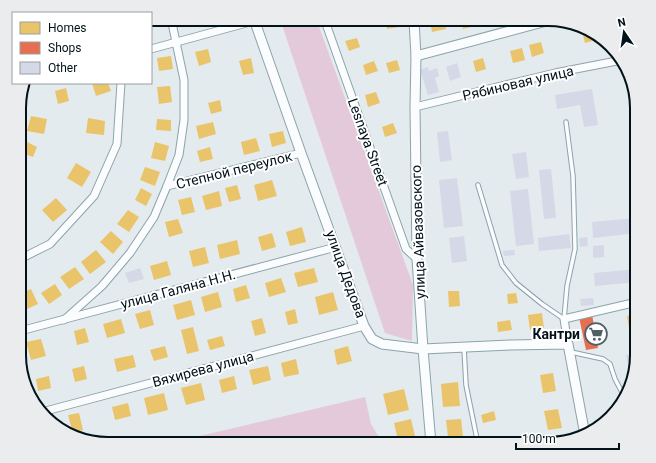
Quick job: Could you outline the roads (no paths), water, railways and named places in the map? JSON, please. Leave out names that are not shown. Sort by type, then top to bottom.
[{"type":"street","points":[[64,320],[102,286],[130,253],[154,217],[167,186],[178,155],[184,120],[184,80],[173,26]]},
{"type":"street","points":[[152,49],[235,26]]},
{"type":"street","name":"улица Дедова","points":[[256,26],[364,326],[372,339],[382,344],[423,349],[510,345],[569,348]]},
{"type":"street","name":"Lesnaya Street","points":[[327,26],[406,249],[417,259]]},
{"type":"street","name":"улица Айвазовского","points":[[414,26],[416,56],[415,107],[417,259],[430,437]]},
{"type":"street","points":[[416,56],[528,26]]},
{"type":"street","name":"Рябиновая улица","points":[[415,107],[555,73],[615,61]]},
{"type":"street","points":[[26,256],[50,244],[94,196],[117,144],[121,84]]},
{"type":"street","name":"Степной переулок","points":[[167,186],[301,153]]},
{"type":"street","name":"улица Галяна Н.Н.","points":[[26,330],[336,247]]},
{"type":"street","points":[[584,429],[564,318],[630,304]]},
{"type":"street","name":"Вяхирева улица","points":[[48,411],[364,326]]},
{"type":"lane","points":[[478,185],[502,265],[516,283],[542,304],[564,318],[567,286],[575,249],[573,176],[566,122]]},
{"type":"lane","points":[[464,347],[466,385],[477,437]]},
{"type":"lane","points":[[569,348],[603,359],[610,364],[615,379],[621,391]]},
{"type":"place","name":"Кантри","points":[[596,334]]}]
